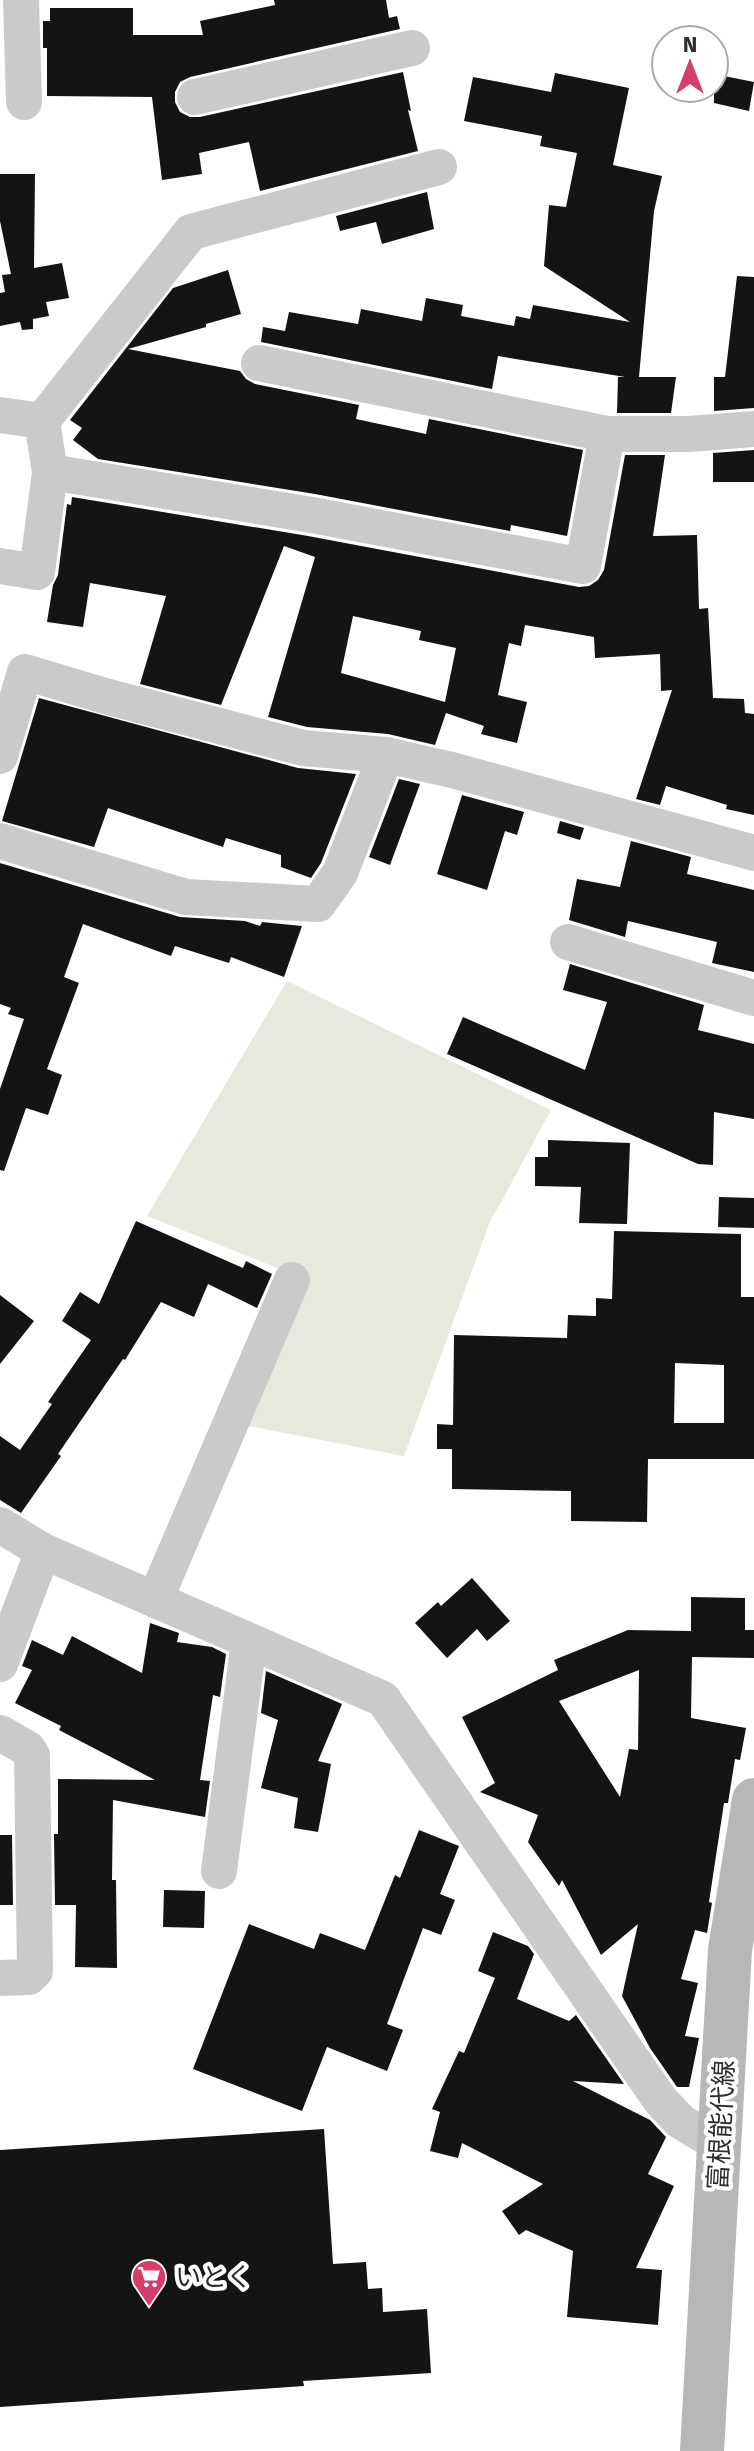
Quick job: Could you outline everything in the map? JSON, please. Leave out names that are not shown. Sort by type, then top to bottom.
[{"type":"main road","name":"富根能代線","points":[[702,2451],[721,2146],[742,1952],[754,1800]]},
{"type":"street","points":[[21,0],[24,102]]},
{"type":"street","points":[[195,97],[412,48]]},
{"type":"street","points":[[0,566],[37,572],[50,472],[42,421],[191,232],[439,167]]},
{"type":"street","points":[[259,363],[607,434],[689,434],[754,429]]},
{"type":"street","points":[[0,415],[42,421]]},
{"type":"street","points":[[50,472],[312,515],[583,566],[607,434]]},
{"type":"street","points":[[0,756],[25,672],[303,748],[386,755],[452,770],[754,853]]},
{"type":"street","points":[[0,841],[186,897],[318,904],[340,873],[386,755]]},
{"type":"street","points":[[568,942],[754,998]]},
{"type":"street","points":[[155,1600],[292,1280]]},
{"type":"street","points":[[0,1525],[43,1551],[383,1699],[661,2101],[680,2121],[721,2146]]},
{"type":"street","points":[[0,1664],[43,1551]]},
{"type":"street","points":[[219,1871],[249,1641]]},
{"type":"street","points":[[0,1733],[28,1749],[32,1755],[35,1971],[29,1977],[0,1978]]},
{"type":"shaded area","points":[[287,981],[551,1110],[489,1224],[404,1456],[239,1424],[302,1278],[147,1216]]},
{"type":"building","points":[[274,0],[386,0],[389,18],[397,16],[400,29],[190,77],[180,82],[175,92],[175,102],[180,112],[190,117],[200,117],[403,72],[418,151],[260,191],[249,142],[199,153],[202,174],[162,180],[152,97],[47,96],[47,48],[43,48],[43,21],[50,21],[50,8],[133,8],[133,35],[203,35],[200,21],[275,5]]},
{"type":"building","points":[[555,73],[629,88],[613,165],[662,176],[654,211],[639,377],[676,377],[671,413],[617,413],[618,377],[625,377],[498,356],[492,389],[261,342],[263,327],[285,331],[289,312],[358,324],[361,309],[422,321],[426,298],[463,305],[461,316],[514,326],[516,316],[530,319],[533,305],[630,322],[544,266],[549,205],[566,207],[577,153],[540,146],[542,136],[464,121],[473,77],[551,92]]},
{"type":"building","points":[[730,77],[754,82],[749,111],[718,104],[730,104]]},
{"type":"building","points":[[0,174],[35,174],[34,268],[62,263],[69,298],[46,302],[49,316],[33,319],[33,329],[22,330],[20,322],[0,326],[0,293],[5,292],[2,275],[11,274],[0,221]]},
{"type":"building","points":[[427,192],[434,229],[382,244],[376,222],[340,231],[336,216]]},
{"type":"building","points":[[228,270],[241,314],[128,349],[240,371],[255,384],[359,405],[356,419],[426,434],[429,419],[583,450],[567,536],[511,525],[510,531],[315,494],[98,459],[73,440],[82,428],[70,420],[173,288]]},
{"type":"building","points":[[737,276],[754,277],[754,408],[714,411],[714,377],[725,377]]},
{"type":"building","points":[[754,450],[754,482],[713,482],[713,453]]},
{"type":"building","points":[[625,455],[665,455],[653,536],[697,535],[699,609],[708,608],[713,698],[744,699],[745,713],[754,714],[754,815],[726,809],[727,805],[666,786],[660,805],[636,799],[672,690],[661,691],[660,654],[595,658],[594,637],[525,625],[521,646],[509,643],[498,695],[527,702],[517,743],[481,734],[484,726],[446,713],[435,745],[388,734],[307,727],[268,717],[315,557],[284,546],[221,705],[140,684],[166,596],[90,583],[83,627],[47,622],[53,585],[58,575],[67,504],[71,505],[72,497],[308,536],[579,587],[589,586],[598,580],[604,570]],"holes":[[[353,616],[421,631],[419,640],[456,648],[445,702],[341,673]]]},
{"type":"building","points":[[39,698],[298,768],[356,774],[321,863],[311,878],[281,867],[281,855],[226,838],[223,847],[108,808],[94,847],[2,821]]},
{"type":"building","points":[[399,779],[420,784],[390,865],[369,857]]},
{"type":"building","points":[[462,795],[524,812],[517,835],[505,831],[487,890],[437,874]]},
{"type":"building","points":[[560,821],[584,828],[580,840],[557,833]]},
{"type":"building","points":[[631,841],[691,857],[687,874],[754,890],[754,972],[712,963],[717,942],[628,921],[625,937],[569,920],[577,879],[620,887]]},
{"type":"building","points":[[0,863],[180,917],[245,921],[260,926],[262,922],[302,926],[284,977],[231,957],[229,963],[175,946],[171,956],[83,924],[64,977],[79,983],[47,1069],[62,1075],[48,1115],[26,1108],[4,1171],[0,1170],[0,1089],[24,1019],[8,1014],[11,1008],[0,1004]]},
{"type":"building","points":[[570,964],[704,1005],[698,1030],[754,1044],[754,1119],[714,1112],[713,1165],[698,1164],[447,1054],[463,1017],[585,1070],[607,1002],[563,990]]},
{"type":"building","points":[[548,1140],[630,1143],[627,1224],[579,1223],[581,1187],[535,1186],[535,1157],[548,1157]]},
{"type":"building","points":[[719,1197],[754,1198],[754,1228],[718,1227]]},
{"type":"building","points":[[136,1221],[243,1268],[246,1261],[272,1274],[257,1308],[208,1284],[194,1317],[161,1302],[21,1513],[0,1500],[0,1436],[20,1450],[52,1404],[48,1402],[91,1340],[62,1321],[80,1292],[99,1304]]},
{"type":"building","points":[[614,1231],[741,1234],[741,1297],[754,1297],[754,1459],[648,1459],[647,1522],[571,1521],[571,1491],[452,1489],[452,1449],[437,1449],[437,1424],[453,1425],[454,1335],[567,1338],[568,1315],[596,1316],[596,1298],[612,1299]],"holes":[[[675,1363],[724,1365],[724,1423],[674,1423]]]},
{"type":"building","points":[[0,1295],[34,1321],[0,1364]]},
{"type":"building","points":[[472,1578],[510,1621],[487,1641],[477,1629],[447,1658],[415,1623],[438,1602],[441,1606]]},
{"type":"building","points":[[691,1597],[745,1598],[745,1630],[754,1630],[754,1658],[692,1657],[691,1718],[746,1728],[740,1760],[735,1759],[728,1803],[724,1803],[707,1933],[695,1930],[681,1979],[698,1983],[685,2036],[699,2038],[689,2087],[677,2087],[650,2048],[622,1996],[638,1924],[601,1955],[562,1880],[559,1886],[528,1842],[538,1815],[480,1792],[495,1783],[462,1717],[558,1670],[554,1660],[628,1630],[691,1631]],"holes":[[[639,1670],[638,1750],[629,1749],[620,1797],[559,1701]]]},
{"type":"building","points":[[150,1623],[179,1633],[177,1642],[212,1647],[226,1654],[220,1697],[213,1695],[200,1780],[210,1781],[205,1817],[113,1800],[112,1880],[116,1880],[117,1968],[75,1967],[76,1905],[55,1905],[54,1834],[58,1834],[58,1779],[155,1780],[59,1730],[61,1726],[15,1703],[32,1670],[22,1666],[32,1640],[63,1655],[72,1636],[142,1673]]},
{"type":"building","points":[[266,1671],[342,1704],[318,1761],[331,1764],[318,1832],[294,1828],[298,1798],[261,1788],[278,1720],[261,1713]]},
{"type":"building","points":[[419,1830],[459,1846],[440,1894],[455,1900],[441,1935],[423,1928],[387,2024],[403,2030],[387,2071],[327,2047],[302,2111],[193,2069],[249,1924],[314,1949],[320,1933],[365,1950],[395,1875],[400,1878]]},
{"type":"building","points":[[0,1835],[12,1835],[13,1905],[0,1905]]},
{"type":"building","points":[[164,1890],[205,1891],[204,1928],[163,1927]]},
{"type":"building","points":[[493,1932],[528,1946],[534,1954],[517,1999],[569,2021],[576,2015],[624,2084],[573,2081],[650,2120],[666,2137],[648,2174],[674,2186],[636,2268],[662,2270],[658,2325],[567,2317],[573,2251],[526,2230],[519,2235],[502,2211],[543,2184],[462,2143],[458,2158],[430,2151],[440,2112],[432,2109],[459,2051],[464,2053],[495,1978],[478,1971]]},
{"type":"building","name":"いとく","points":[[324,2129],[333,2264],[366,2262],[368,2289],[382,2288],[383,2312],[427,2309],[431,2373],[303,2381],[304,2386],[0,2407],[0,2150]]},
{"type":"place","name":"いとく","points":[[149,2308]]}]
